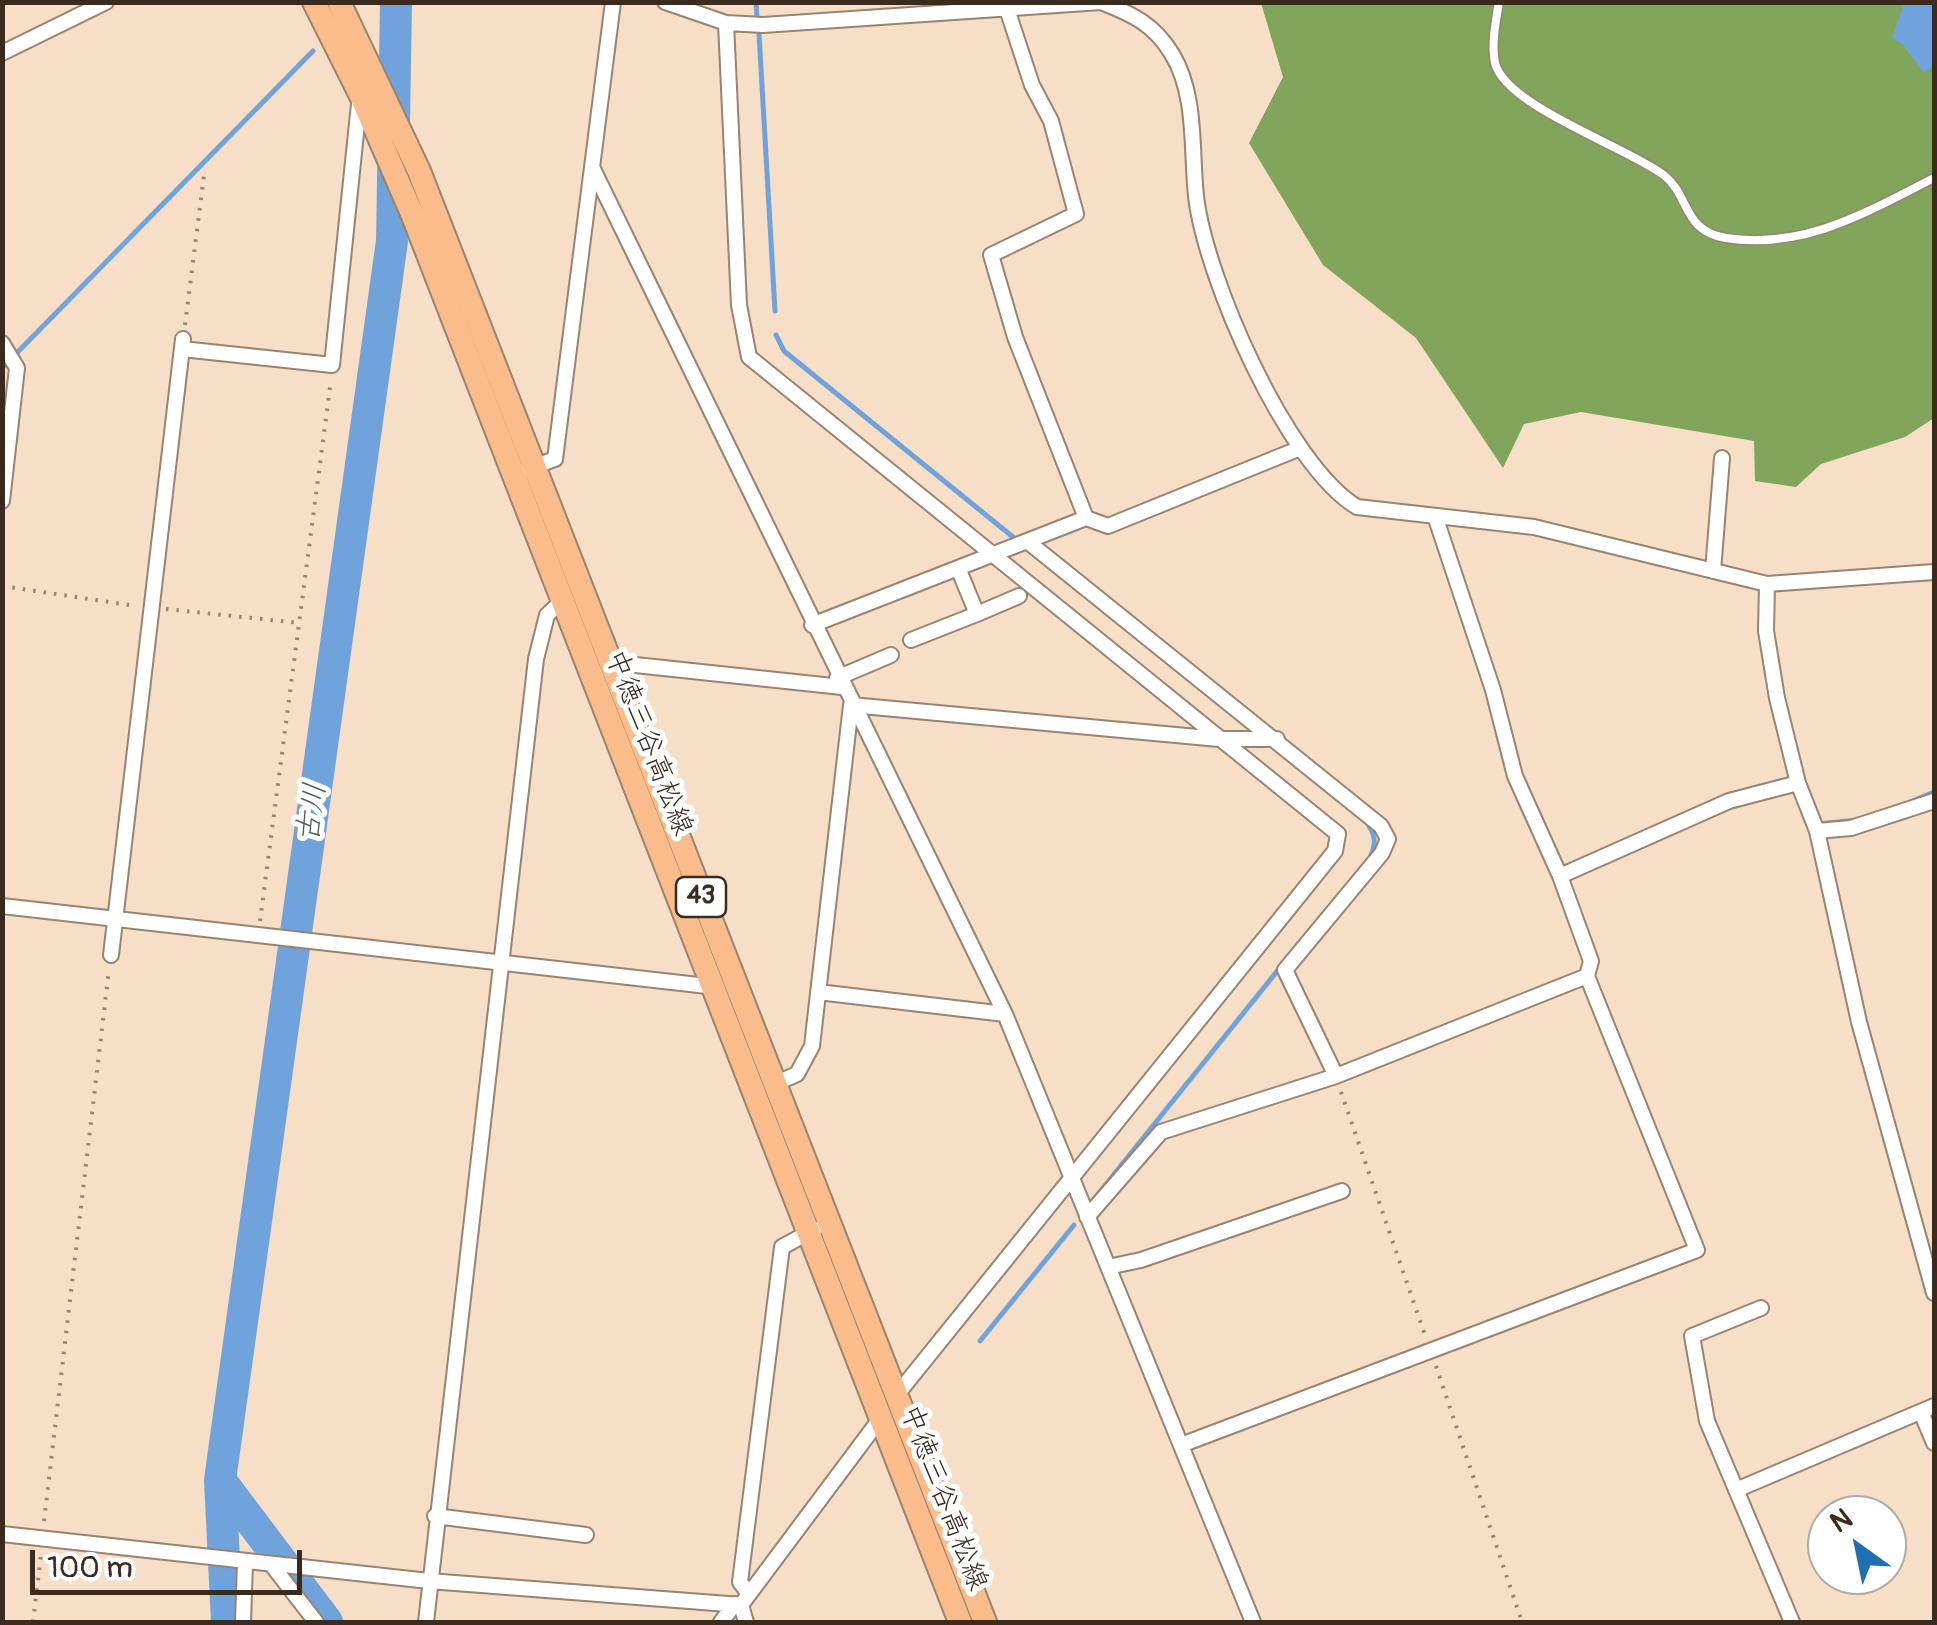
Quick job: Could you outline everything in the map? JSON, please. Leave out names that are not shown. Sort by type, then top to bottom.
[{"type":"main road","name":"中徳三谷高松線","points":[[314,2],[361,95],[523,470],[572,595],[710,986],[960,1622]]},
{"type":"main road","name":"中徳三谷高松線","points":[[339,2],[420,171],[523,470]]},
{"type":"main road","name":"中徳三谷高松線","points":[[572,595],[612,670],[985,1622]]},
{"type":"street","points":[[2,53],[106,2]]},
{"type":"street","points":[[523,470],[555,459],[613,2]]},
{"type":"street","points":[[665,2],[726,22],[763,25],[921,8],[1006,9],[1100,2],[1149,24],[1174,56],[1184,84],[1193,135],[1196,199],[1218,276],[1271,401],[1298,449],[1334,493],[1358,507],[1534,527],[1767,584],[1934,572]]},
{"type":"street","points":[[1006,9],[1032,86],[1051,121],[1076,214],[990,255],[1014,338],[1086,518]]},
{"type":"street","points":[[721,1622],[742,1601],[896,1396],[1070,1176],[1335,851],[1338,834],[749,357],[739,305],[726,22]]},
{"type":"street","points":[[111,955],[183,344],[332,365],[361,95]]},
{"type":"street","points":[[593,169],[839,682],[1005,1014],[1253,1622]]},
{"type":"street","points":[[2,502],[17,368],[8,353]]},
{"type":"street","points":[[812,624],[1086,518],[1108,526],[1298,449]]},
{"type":"street","points":[[1713,571],[1722,458]]},
{"type":"street","points":[[1180,1445],[1697,1250],[1587,976],[1590,961],[1560,876],[1516,776],[1494,690],[1434,516]]},
{"type":"street","points":[[1026,541],[1381,826],[1388,839],[1382,854],[1285,970],[1336,1076]]},
{"type":"street","points":[[958,568],[977,614]]},
{"type":"street","points":[[1767,584],[1766,631],[1798,783],[1817,831],[1859,1022],[1934,1294]]},
{"type":"street","points":[[426,1622],[536,659],[547,614],[572,595]]},
{"type":"street","points":[[911,640],[1019,596]]},
{"type":"street","points":[[612,670],[626,664],[839,682],[891,655]]},
{"type":"street","points":[[851,706],[1219,739],[1277,739]]},
{"type":"street","points":[[752,1092],[796,1074],[812,1046],[851,706]]},
{"type":"street","points":[[1560,876],[1729,801],[1798,783]]},
{"type":"street","points":[[1817,831],[1851,828],[1934,800]]},
{"type":"street","points":[[2,906],[737,990]]},
{"type":"street","points":[[1087,1217],[1162,1132],[1336,1076],[1587,976]]},
{"type":"street","points":[[818,992],[1005,1014]]},
{"type":"street","points":[[1108,1267],[1342,1191]]},
{"type":"street","points":[[746,1622],[740,1582],[782,1248],[829,1223]]},
{"type":"street","points":[[1761,1308],[1692,1336],[1707,1421],[1792,1622]]},
{"type":"street","points":[[1736,1490],[1928,1409],[1934,1442]]},
{"type":"street","points":[[436,1516],[586,1536]]},
{"type":"street","points":[[2,1534],[429,1581],[742,1601]]},
{"type":"street","points":[[242,1563],[244,1622]]},
{"type":"street","points":[[274,1564],[316,1622]]},
{"type":"lane","points":[[1500,2],[1494,52],[1496,66],[1504,78],[1566,123],[1668,179],[1692,220],[1707,233],[1765,241],[1811,235],[1846,224],[1934,178]]},
{"type":"path","points":[[183,344],[204,176]]},
{"type":"path","points":[[263,936],[332,365]]},
{"type":"path","points":[[33,1622],[109,973]]},
{"type":"green space","points":[[1261,3],[1934,3],[1934,418],[1905,437],[1821,464],[1796,487],[1755,481],[1754,441],[1581,412],[1524,424],[1503,468],[1416,338],[1323,265],[1249,143],[1283,77]]},
{"type":"water","points":[[1904,3],[1934,3],[1934,66],[1924,73],[1903,45],[1892,38]]},
{"type":"waterway","name":"古川","points":[[227,1622],[220,1480],[392,241],[396,2]]},
{"type":"waterway","points":[[756,2],[757,18]]},
{"type":"waterway","points":[[759,34],[775,311]]},
{"type":"waterway","points":[[2,368],[313,51]]},
{"type":"waterway","points":[[776,335],[784,351],[1013,537]]},
{"type":"waterway","points":[[1910,802],[1934,792]]},
{"type":"waterway","points":[[1365,820],[1374,839],[1369,860]]},
{"type":"waterway","points":[[1818,824],[1857,820]]},
{"type":"waterway","points":[[1095,1198],[1282,965]]},
{"type":"waterway","points":[[980,1341],[1074,1225]]},
{"type":"waterway","points":[[220,1480],[327,1622]]}]
